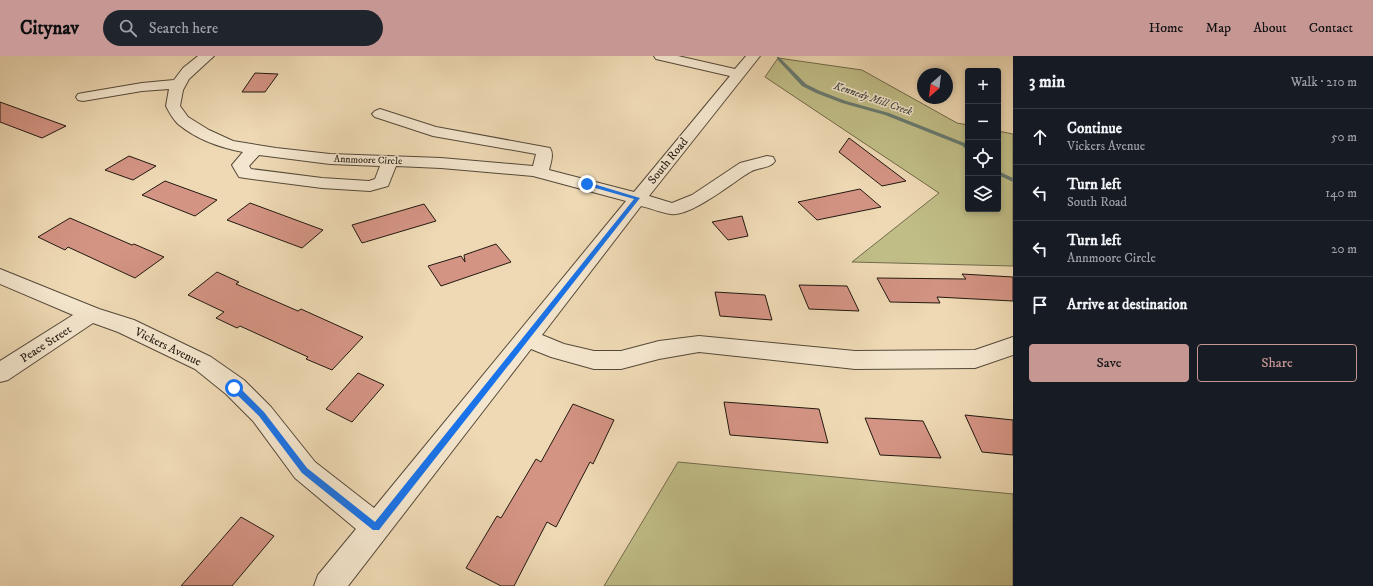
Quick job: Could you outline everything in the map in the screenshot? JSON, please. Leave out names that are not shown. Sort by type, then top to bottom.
[{"type":"street","name":"Annmoore Circle","points":[[207,56],[191,67],[178,84],[173,96],[173,106],[183,120],[202,133],[229,144],[330,159],[490,166],[540,173],[673,208],[698,200],[746,167],[767,161]]},
{"type":"street","points":[[661,56],[739,74]]},
{"type":"street","name":"South Road","points":[[329,586],[753,56]]},
{"type":"street","points":[[83,97],[142,87],[178,84]]},
{"type":"street","points":[[380,114],[433,131],[544,151],[540,173]]},
{"type":"street","points":[[256,149],[240,165],[245,173],[322,183],[370,186],[382,182],[390,161]]},
{"type":"street","name":"Vickers Avenue","points":[[0,276],[92,314],[126,326],[203,363],[234,388],[262,414],[304,470],[376,527]]},
{"type":"street","name":"Peace Street","points":[[0,374],[92,314]]},
{"type":"street","points":[[527,338],[559,352],[594,360],[621,360],[659,350],[699,344],[855,360],[975,359],[1013,346]]},
{"type":"shaded area","points":[[778,58],[862,70],[917,101],[917,104],[923,104],[957,123],[965,124],[965,212],[1001,212],[1001,132],[1013,134],[1013,266],[852,262],[939,193],[765,77]]},
{"type":"shaded area","points":[[678,462],[1013,494],[1013,586],[604,586]]},
{"type":"building","points":[[255,73],[278,74],[265,92],[242,92]]},
{"type":"building","points":[[0,102],[66,126],[42,138],[0,122]]},
{"type":"building","points":[[849,138],[906,181],[882,186],[839,152]]},
{"type":"building","points":[[129,156],[156,166],[133,180],[105,170]]},
{"type":"building","points":[[165,181],[217,200],[195,216],[142,195]]},
{"type":"building","points":[[860,189],[881,207],[817,220],[798,202]]},
{"type":"building","points":[[250,203],[323,230],[302,248],[227,220]]},
{"type":"building","points":[[424,204],[436,221],[362,243],[352,225]]},
{"type":"building","points":[[742,216],[748,236],[728,240],[712,222]]},
{"type":"building","points":[[70,218],[164,257],[135,278],[68,247],[65,250],[38,237]]},
{"type":"building","points":[[496,244],[511,262],[441,286],[428,266],[461,256],[465,262],[464,255]]},
{"type":"building","points":[[217,272],[239,282],[236,284],[298,311],[301,309],[363,337],[332,370],[306,359],[308,357],[240,326],[237,328],[216,318],[224,312],[188,295]]},
{"type":"building","points":[[962,274],[1013,277],[1013,301],[937,297],[940,303],[890,302],[877,278],[966,279]]},
{"type":"building","points":[[799,285],[847,286],[859,311],[809,309]]},
{"type":"building","points":[[715,292],[765,295],[772,320],[720,316]]},
{"type":"building","points":[[358,373],[384,385],[352,422],[326,409]]},
{"type":"building","points":[[724,402],[819,409],[828,443],[730,435]]},
{"type":"building","points":[[573,404],[614,420],[593,464],[590,462],[556,527],[547,522],[514,586],[501,586],[466,568],[497,516],[501,518],[536,459],[541,462]]},
{"type":"building","points":[[965,415],[1013,420],[1013,455],[982,452]]},
{"type":"building","points":[[865,418],[923,421],[941,458],[880,455]]},
{"type":"building","points":[[241,517],[274,536],[232,586],[181,586]]},
{"type":"waterway","name":"Kennedy Mill Creek","points":[[778,58],[804,85],[818,92],[844,102],[887,114],[965,145]]},
{"type":"waterway","name":"Kennedy Mill Creek","points":[[1001,174],[1013,180]]},
{"type":"route","points":[[234,388],[262,414],[304,470],[376,527],[638,198],[587,184]]}]
